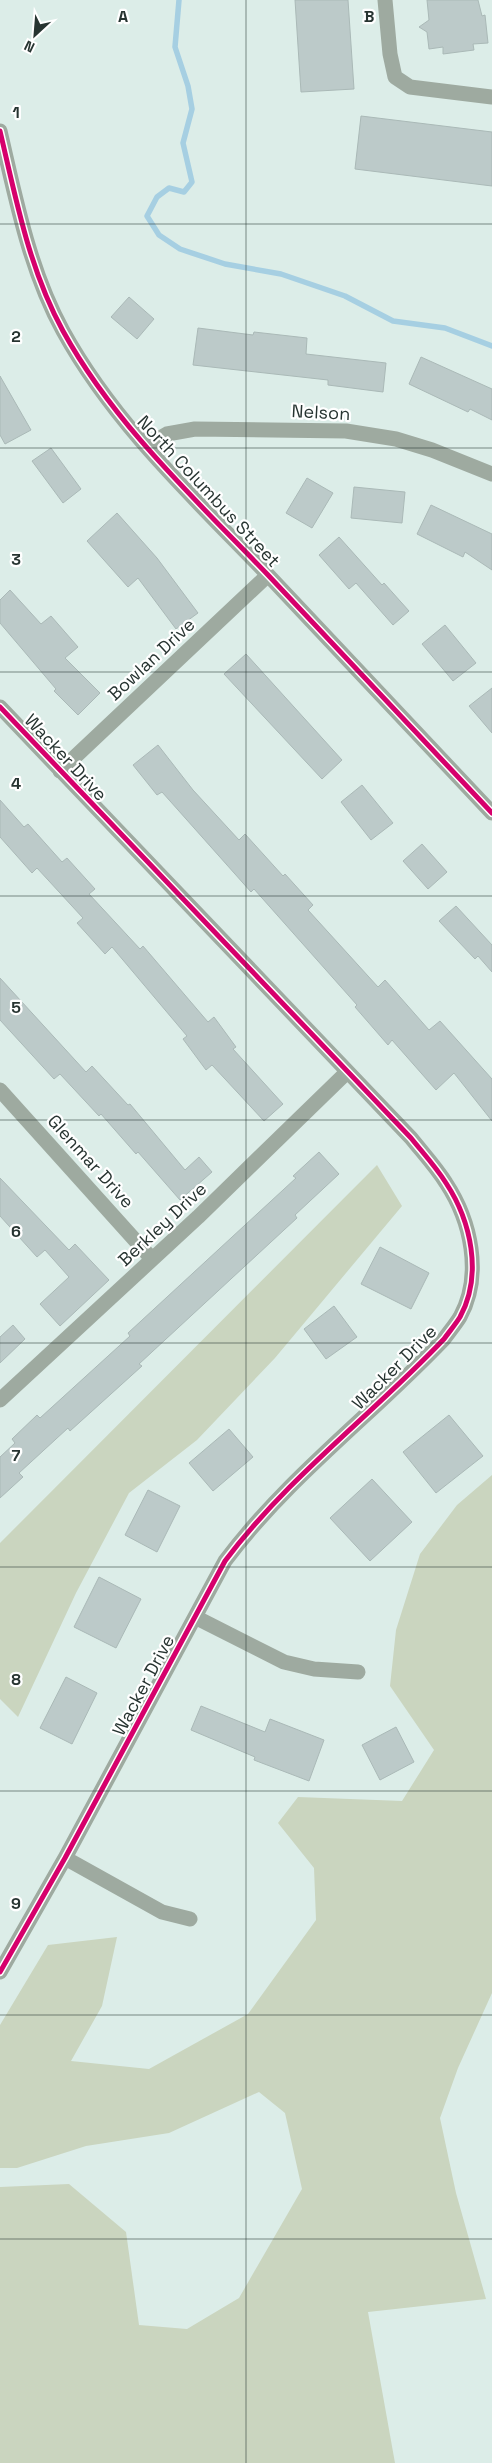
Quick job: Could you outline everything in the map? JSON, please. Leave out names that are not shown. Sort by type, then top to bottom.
[{"type":"street","points":[[385,0],[390,54],[395,78],[410,87],[492,97]]},
{"type":"street","name":"North Columbus Street","points":[[0,131],[21,224],[50,306],[78,356],[111,403],[146,446],[492,813]]},
{"type":"street","name":"Nelson","points":[[146,446],[167,434],[195,429],[346,431],[396,439],[432,450],[492,474]]},
{"type":"street","name":"Bowlan Drive","points":[[60,771],[268,575]]},
{"type":"street","name":"Wacker Drive","points":[[0,707],[411,1138],[446,1183],[460,1207],[469,1234],[473,1262],[470,1290],[460,1316],[444,1339],[282,1495],[243,1537],[225,1561],[65,1858],[0,1972]]},
{"type":"street","name":"Berkley Drive","points":[[0,1400],[198,1217],[346,1072]]},
{"type":"street","name":"Glenmar Drive","points":[[0,1090],[152,1259]]},
{"type":"street","points":[[195,1617],[284,1662],[314,1669],[358,1672]]},
{"type":"street","points":[[65,1858],[162,1912],[190,1919]]},
{"type":"green space","points":[[377,1165],[402,1206],[275,1358],[197,1440],[129,1493],[76,1593],[18,1717],[0,1699],[0,1543]]},
{"type":"green space","points":[[492,1475],[492,1993],[458,2068],[440,2118],[456,2193],[486,2299],[368,2312],[395,2463],[0,2463],[0,2187],[69,2184],[126,2232],[139,2325],[187,2329],[239,2298],[302,2189],[285,2113],[259,2092],[169,2133],[86,2146],[17,2168],[0,2168],[0,2025],[48,1945],[117,1937],[102,2006],[71,2061],[149,2069],[248,2014],[316,1920],[314,1868],[278,1823],[298,1797],[402,1801],[434,1750],[390,1686],[396,1630],[420,1554],[457,1505]]},
{"type":"building","points":[[295,0],[348,0],[354,89],[301,92]]},
{"type":"building","points":[[427,0],[478,0],[482,16],[485,15],[488,43],[473,44],[474,50],[443,54],[443,47],[429,49],[427,32],[419,27],[429,20]]},
{"type":"building","points":[[361,116],[492,132],[492,186],[355,169]]},
{"type":"building","points":[[129,297],[154,319],[137,339],[111,317]]},
{"type":"building","points":[[198,328],[253,335],[254,332],[307,338],[306,354],[386,363],[383,392],[328,385],[328,380],[193,365]]},
{"type":"building","points":[[421,357],[492,389],[492,420],[470,409],[468,412],[409,384]]},
{"type":"building","points":[[0,376],[31,430],[5,444],[0,435]]},
{"type":"building","points":[[51,448],[81,489],[63,503],[32,461]]},
{"type":"building","points":[[307,478],[333,493],[312,528],[286,513]]},
{"type":"building","points":[[354,487],[405,492],[402,523],[351,518]]},
{"type":"building","points":[[431,505],[492,534],[492,570],[465,552],[463,557],[417,534]]},
{"type":"building","points":[[117,513],[157,558],[198,613],[176,629],[138,578],[128,587],[87,541]]},
{"type":"building","points":[[339,537],[382,585],[384,583],[409,611],[393,625],[356,583],[349,589],[319,555]]},
{"type":"building","points":[[10,590],[41,624],[51,616],[78,647],[65,658],[100,693],[78,715],[54,691],[56,689],[0,623],[0,600]]},
{"type":"building","points":[[445,625],[476,663],[453,681],[422,644]]},
{"type":"building","points":[[246,654],[342,760],[322,779],[224,674]]},
{"type":"building","points":[[492,688],[492,733],[469,706]]},
{"type":"building","points":[[158,745],[193,790],[239,840],[245,834],[283,876],[285,874],[313,905],[308,910],[378,987],[385,980],[429,1030],[440,1021],[492,1079],[492,1121],[454,1073],[436,1090],[392,1040],[388,1045],[355,1007],[357,1005],[254,889],[251,892],[162,792],[157,795],[133,765]]},
{"type":"building","points":[[362,785],[393,823],[371,840],[341,802]]},
{"type":"building","points":[[0,800],[24,827],[28,824],[62,862],[67,858],[95,889],[89,894],[140,949],[143,946],[208,1022],[214,1017],[236,1047],[233,1049],[283,1104],[264,1121],[212,1065],[206,1070],[183,1039],[187,1036],[112,947],[105,954],[77,923],[83,918],[37,868],[32,873],[0,837]]},
{"type":"building","points":[[422,844],[447,872],[428,889],[403,861]]},
{"type":"building","points":[[456,906],[492,945],[492,972],[478,956],[475,959],[439,921]]},
{"type":"building","points":[[0,978],[86,1072],[92,1066],[128,1105],[130,1104],[185,1170],[199,1157],[212,1172],[180,1200],[138,1152],[136,1154],[101,1114],[99,1116],[60,1074],[54,1079],[0,1020]]},
{"type":"building","points":[[319,1152],[339,1174],[295,1215],[297,1218],[139,1364],[142,1366],[70,1431],[68,1428],[19,1473],[23,1477],[0,1498],[0,1457],[15,1443],[12,1439],[37,1415],[40,1418],[130,1336],[128,1333],[296,1178],[293,1176]]},
{"type":"building","points":[[0,1178],[69,1250],[75,1244],[109,1280],[60,1326],[40,1304],[69,1277],[45,1250],[37,1257],[0,1216]]},
{"type":"building","points":[[380,1247],[429,1273],[411,1309],[361,1284]]},
{"type":"building","points":[[334,1306],[357,1337],[326,1359],[304,1329]]},
{"type":"building","points":[[13,1325],[25,1339],[0,1363],[0,1337]]},
{"type":"building","points":[[449,1415],[483,1456],[436,1493],[403,1452]]},
{"type":"building","points":[[229,1429],[253,1457],[213,1491],[189,1463]]},
{"type":"building","points":[[372,1479],[412,1522],[370,1561],[330,1518]]},
{"type":"building","points":[[148,1490],[180,1506],[157,1552],[125,1535]]},
{"type":"building","points":[[99,1577],[141,1599],[116,1648],[74,1627]]},
{"type":"building","points":[[66,1677],[97,1693],[72,1744],[40,1728]]},
{"type":"building","points":[[201,1706],[265,1732],[270,1719],[324,1740],[309,1781],[254,1760],[255,1757],[191,1730]]},
{"type":"building","points":[[396,1727],[414,1762],[380,1780],[362,1745]]},
{"type":"waterway","points":[[179,0],[175,47],[188,86],[192,109],[183,143],[192,182],[184,192],[169,188],[157,197],[147,216],[159,235],[180,249],[225,264],[281,274],[345,296],[393,321],[445,328],[492,346]]},
{"type":"cycle path","points":[[0,131],[18,208],[41,283],[63,331],[83,365],[106,398],[157,459],[492,813]]},
{"type":"cycle path","points":[[0,707],[411,1138],[438,1171],[455,1198],[467,1231],[471,1248],[472,1266],[471,1284],[467,1301],[460,1317],[444,1339],[276,1501],[225,1561],[65,1858],[0,1972]]}]
